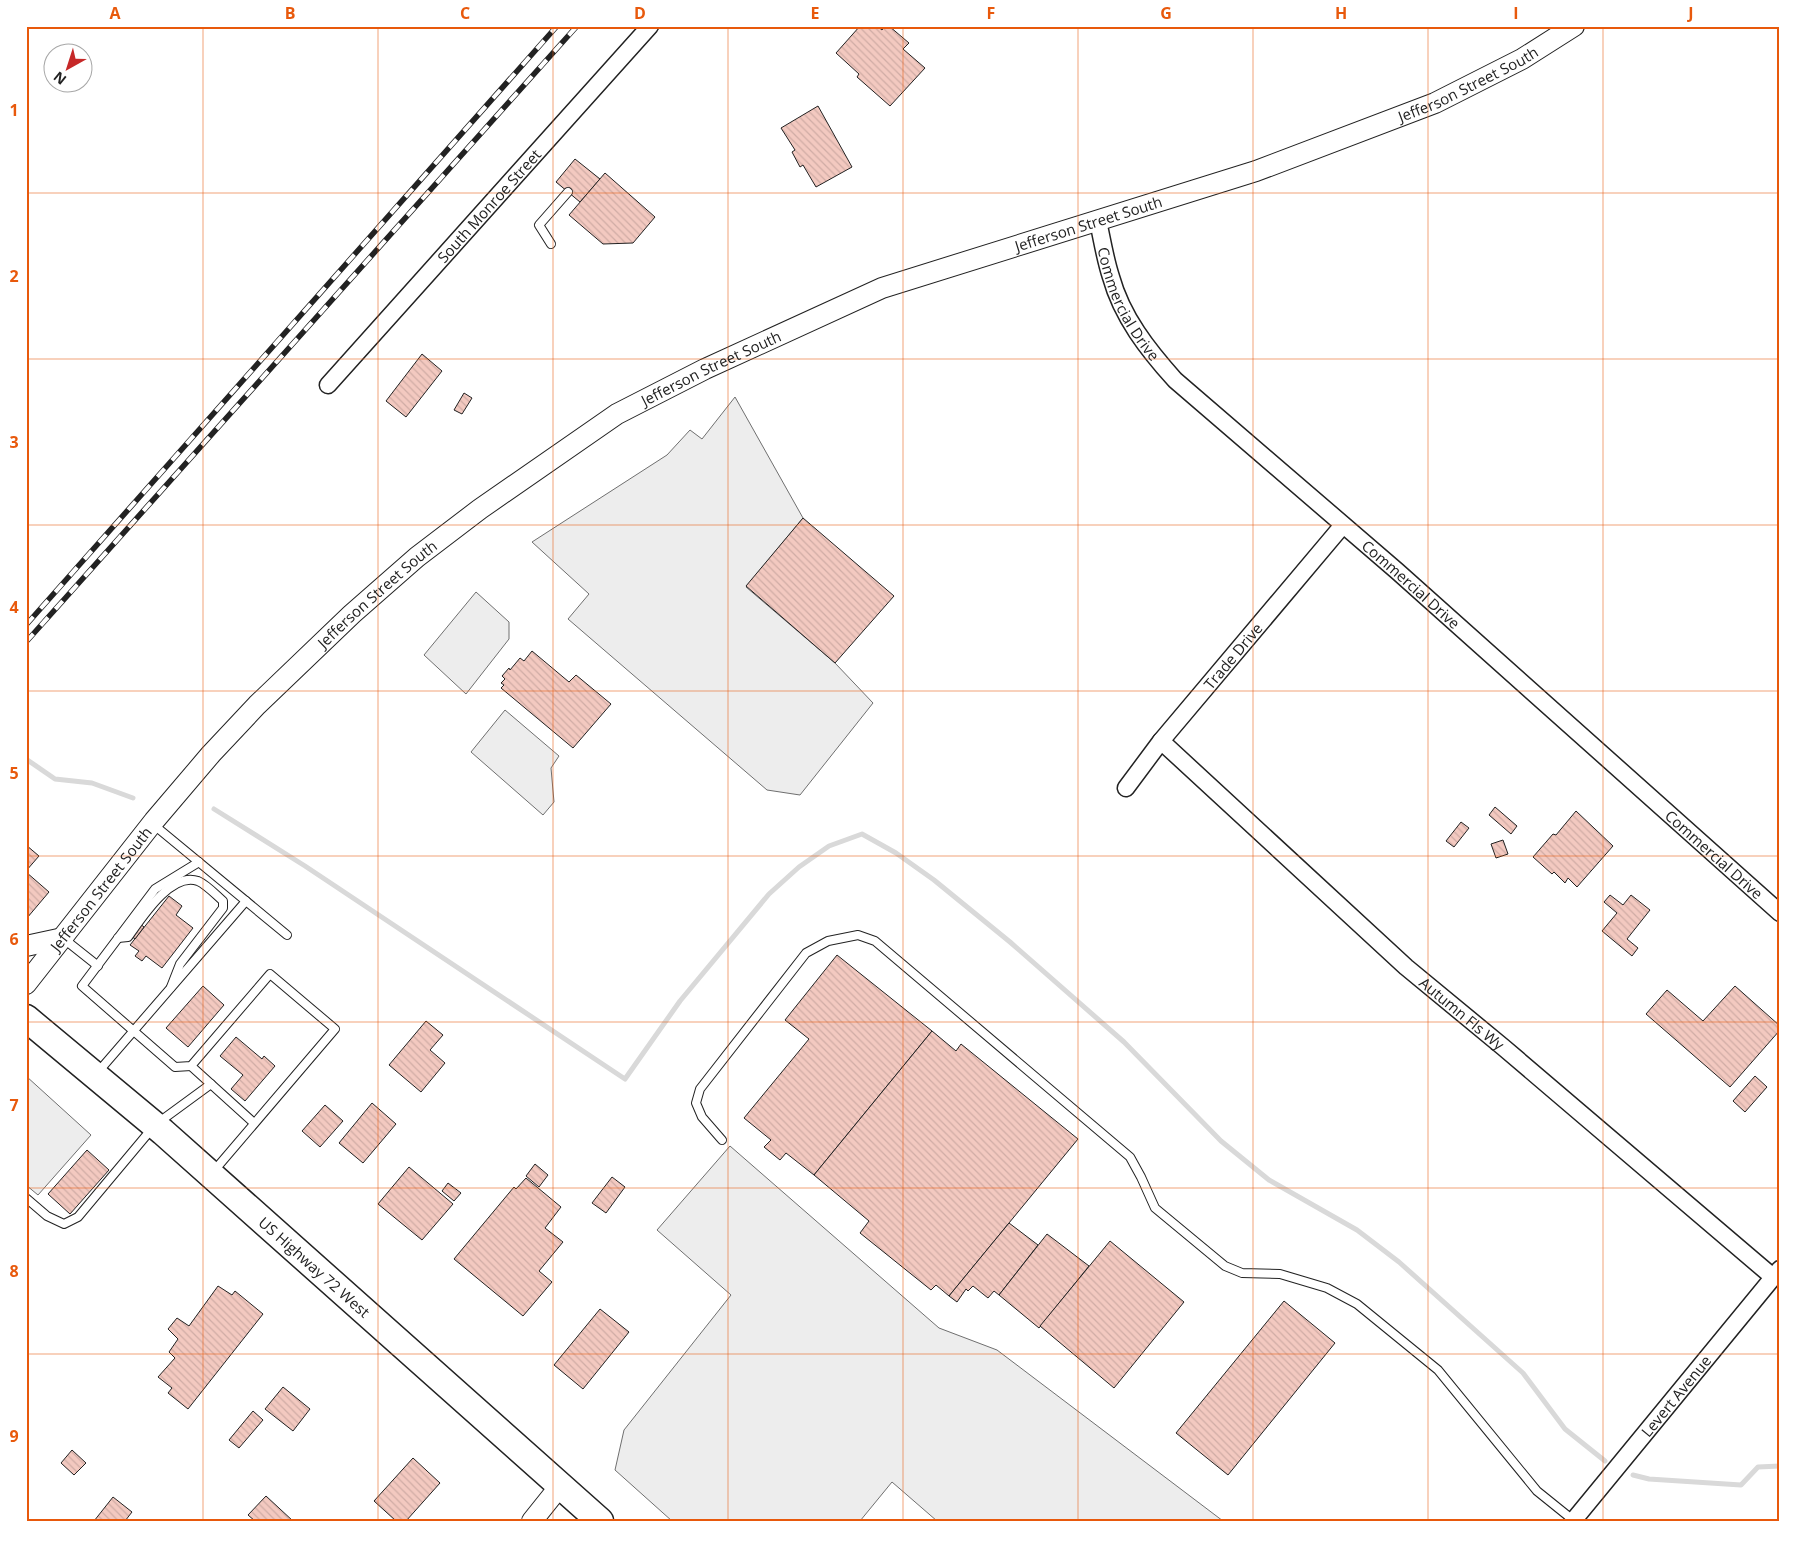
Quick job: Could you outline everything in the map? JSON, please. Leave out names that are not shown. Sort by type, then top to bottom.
[{"type":"highway","name":"US Highway 72 West","points":[[26,1018],[155,1125],[600,1521]]},
{"type":"street","name":"South Monroe Street","points":[[328,385],[650,26]]},
{"type":"street","name":"Jefferson Street South","points":[[26,984],[152,823],[211,754],[257,705],[359,608],[417,557],[480,509],[617,414],[705,369],[882,288],[1256,171],[1435,103],[1522,59],[1574,26]]},
{"type":"street","name":"Commercial Drive","points":[[1098,221],[1111,278],[1126,315],[1148,350],[1175,380],[1343,525],[1780,914]]},
{"type":"street","name":"Trade Drive","points":[[1126,788],[1161,741],[1343,525]]},
{"type":"street","name":"Autumn Fls Wy","points":[[1161,741],[1406,967],[1776,1273]]},
{"type":"street","points":[[26,946],[63,938]]},
{"type":"street","name":"Levert Avenue","points":[[1573,1520],[1776,1273]]},
{"type":"street","points":[[532,1521],[560,1486]]},
{"type":"lane","points":[[551,244],[540,225],[568,192]]},
{"type":"lane","points":[[152,823],[287,935]]},
{"type":"lane","points":[[199,862],[155,889],[82,986],[175,1067],[191,1066],[254,1123]]},
{"type":"lane","points":[[118,938],[128,937],[158,897],[175,884],[187,880],[199,882],[223,901],[223,908],[180,964],[172,987]]},
{"type":"lane","points":[[95,1075],[246,901]]},
{"type":"lane","points":[[722,1140],[702,1117],[696,1103],[700,1089],[806,953],[828,941],[858,935],[875,942],[1130,1157],[1155,1208],[1225,1266],[1242,1273],[1280,1274],[1327,1288],[1357,1304],[1438,1370],[1537,1491],[1573,1520]]},
{"type":"lane","points":[[63,938],[98,966]]},
{"type":"lane","points":[[191,1066],[270,974],[335,1029],[210,1174]]},
{"type":"lane","points":[[26,1198],[46,1216],[64,1224],[78,1217],[155,1125],[211,1084]]},
{"type":"shaded area","points":[[735,397],[803,518],[746,587],[835,663],[873,703],[800,795],[767,790],[568,619],[589,594],[532,542],[667,455],[690,430],[702,439]]},
{"type":"shaded area","points":[[476,592],[509,622],[509,639],[466,694],[424,655]]},
{"type":"shaded area","points":[[505,710],[559,756],[551,768],[554,802],[543,815],[471,752]]},
{"type":"shaded area","points":[[26,1076],[91,1135],[38,1195],[26,1185]]},
{"type":"shaded area","points":[[730,1146],[939,1328],[997,1350],[1223,1521],[937,1521],[892,1482],[860,1521],[672,1521],[615,1470],[624,1430],[731,1295],[657,1230]]},
{"type":"building","points":[[860,26],[877,26],[882,30],[885,26],[889,26],[909,43],[903,49],[925,68],[890,106],[857,77],[859,74],[836,53]]},
{"type":"building","points":[[818,106],[852,167],[816,187],[803,165],[800,167],[792,152],[795,150],[781,128]]},
{"type":"building","points":[[575,159],[600,179],[580,202],[556,182]]},
{"type":"building","points":[[605,173],[655,217],[633,243],[603,244],[569,215]]},
{"type":"building","points":[[422,354],[442,371],[406,417],[386,401]]},
{"type":"building","points":[[464,393],[472,398],[462,414],[454,410]]},
{"type":"building","points":[[803,518],[894,596],[835,663],[746,586]]},
{"type":"building","points":[[532,651],[569,682],[576,675],[611,704],[573,748],[501,688],[504,685],[501,683],[505,679],[502,676],[520,658],[524,661]]},
{"type":"building","points":[[1495,807],[1517,826],[1511,834],[1489,815]]},
{"type":"building","points":[[1576,811],[1613,846],[1577,887],[1568,878],[1565,883],[1554,872],[1552,874],[1533,857],[1553,834],[1556,835]]},
{"type":"building","points":[[1461,822],[1469,828],[1454,847],[1446,841]]},
{"type":"building","points":[[1503,840],[1508,854],[1496,858],[1491,844]]},
{"type":"building","points":[[26,845],[39,856],[26,871]]},
{"type":"building","points":[[26,872],[49,892],[27,918],[26,918]]},
{"type":"building","points":[[1610,895],[1623,905],[1631,895],[1650,910],[1627,939],[1638,948],[1632,956],[1602,931],[1617,913],[1604,902]]},
{"type":"building","points":[[169,896],[182,906],[176,915],[193,928],[162,968],[146,956],[142,961],[135,956],[139,951],[130,945]]},
{"type":"building","points":[[134,919],[144,927],[135,939],[125,931]]},
{"type":"building","points":[[837,955],[932,1031],[814,1175],[786,1153],[780,1160],[764,1147],[771,1140],[744,1118],[809,1039],[785,1020]]},
{"type":"building","points":[[203,986],[224,1005],[188,1047],[166,1028]]},
{"type":"building","points":[[1735,986],[1780,1026],[1780,1030],[1730,1087],[1646,1014],[1667,990],[1703,1021]]},
{"type":"building","points":[[426,1021],[443,1035],[430,1050],[445,1063],[421,1092],[389,1065]]},
{"type":"building","points":[[932,1031],[956,1051],[961,1044],[1078,1139],[949,1296],[936,1285],[931,1290],[860,1233],[869,1221],[814,1175]]},
{"type":"building","points":[[236,1037],[262,1059],[264,1056],[275,1066],[245,1101],[231,1089],[243,1075],[220,1056]]},
{"type":"building","points":[[1755,1076],[1767,1087],[1745,1112],[1733,1101]]},
{"type":"building","points":[[372,1103],[396,1124],[363,1163],[339,1143]]},
{"type":"building","points":[[325,1105],[343,1121],[320,1147],[302,1131]]},
{"type":"building","points":[[87,1150],[109,1170],[70,1214],[48,1194]]},
{"type":"building","points":[[535,1164],[548,1175],[539,1187],[526,1176]]},
{"type":"building","points":[[409,1167],[453,1204],[422,1240],[378,1204]]},
{"type":"building","points":[[612,1177],[625,1187],[606,1213],[592,1203]]},
{"type":"building","points":[[526,1178],[561,1207],[545,1228],[563,1242],[539,1271],[552,1282],[523,1316],[454,1259],[514,1187],[516,1189]]},
{"type":"building","points":[[448,1183],[461,1193],[454,1201],[442,1191]]},
{"type":"building","points":[[1009,1223],[1038,1245],[999,1295],[994,1291],[988,1298],[973,1286],[968,1291],[966,1289],[957,1302],[949,1296]]},
{"type":"building","points":[[1047,1234],[1089,1266],[1039,1328],[999,1295]]},
{"type":"building","points":[[1110,1241],[1184,1302],[1114,1388],[1040,1326]]},
{"type":"building","points":[[218,1286],[232,1295],[235,1291],[263,1314],[188,1409],[168,1393],[172,1388],[158,1377],[175,1358],[169,1352],[178,1339],[168,1329],[177,1318],[189,1326]]},
{"type":"building","points":[[1284,1301],[1335,1343],[1228,1475],[1176,1433]]},
{"type":"building","points":[[600,1309],[629,1332],[583,1389],[554,1365]]},
{"type":"building","points":[[283,1387],[310,1409],[293,1431],[265,1409]]},
{"type":"building","points":[[253,1411],[263,1420],[239,1448],[229,1440]]},
{"type":"building","points":[[72,1450],[86,1463],[74,1475],[61,1463]]},
{"type":"building","points":[[413,1458],[440,1483],[406,1521],[396,1521],[374,1501]]},
{"type":"building","points":[[266,1496],[293,1521],[255,1521],[248,1515]]},
{"type":"building","points":[[113,1497],[132,1512],[125,1521],[94,1521]]},
{"type":"waterway","points":[[26,759],[55,779],[92,783],[133,798]]},
{"type":"waterway","points":[[214,809],[305,866],[625,1079],[680,1001],[769,894],[799,867],[829,846],[862,834],[896,853],[934,880],[1010,942],[1124,1042],[1221,1141],[1269,1180],[1357,1230],[1399,1262],[1523,1373],[1565,1429],[1605,1461]]},
{"type":"waterway","points":[[1633,1475],[1649,1479],[1741,1485],[1758,1467],[1780,1466]]},
{"type":"railway","points":[[26,625],[557,26]]},
{"type":"railway","points":[[26,642],[577,26]]}]
